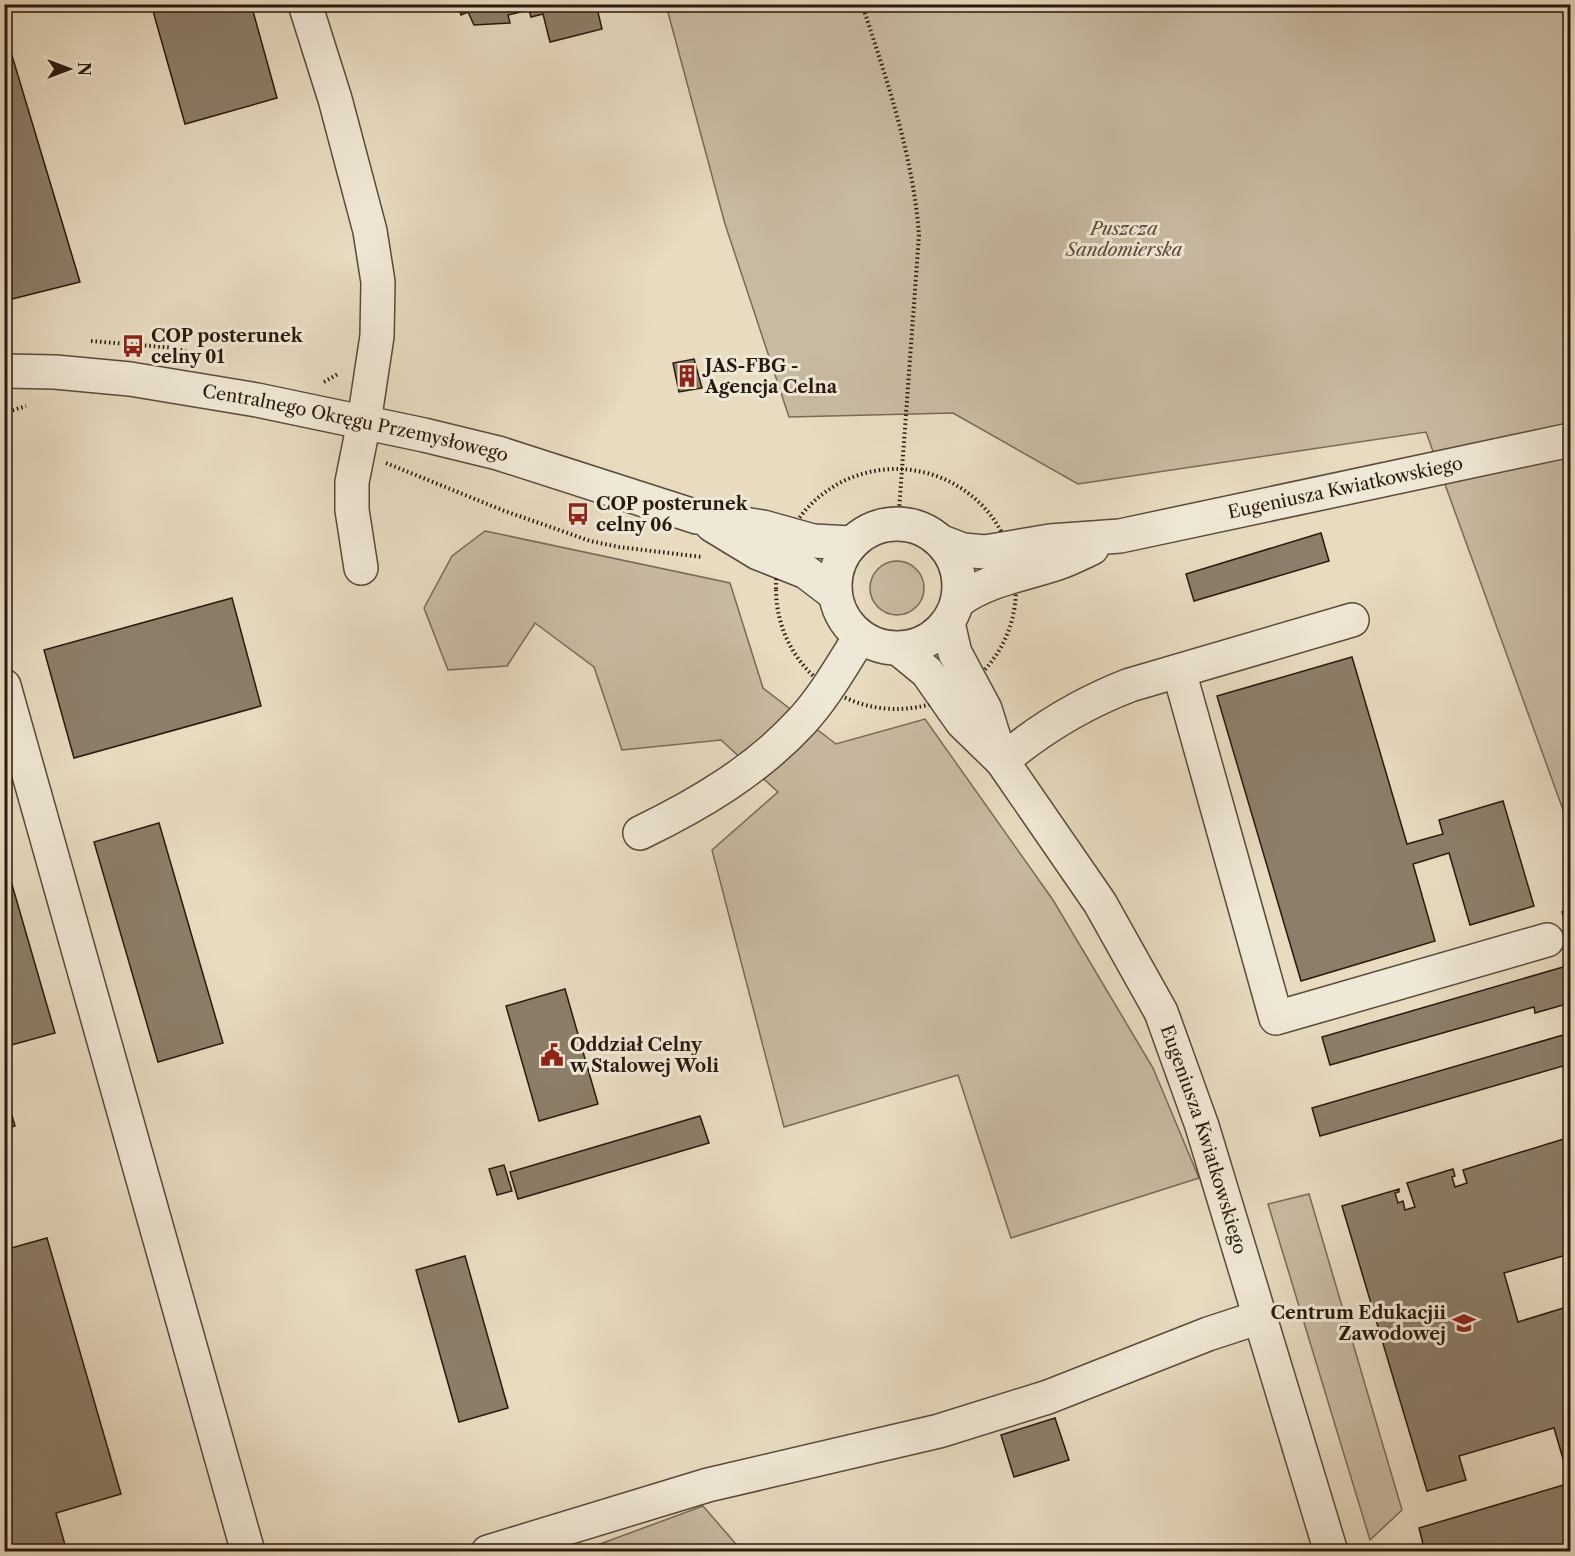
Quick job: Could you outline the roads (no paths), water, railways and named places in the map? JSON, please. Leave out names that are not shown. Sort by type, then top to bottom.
[{"type":"street","points":[[305,4],[370,231],[378,282],[377,336],[352,482],[352,510],[361,568]]},
{"type":"street","name":"Centralnego Okręgu Przemysłowego","points":[[4,371],[55,372],[182,386],[364,422],[498,453],[698,517],[758,553],[806,572],[835,594]]},
{"type":"street","name":"Eugeniusza Kwiatkowskiego","points":[[942,542],[963,550],[986,552],[1012,561],[1058,563],[1120,536],[1570,440]]},
{"type":"street","points":[[898,524],[914,526],[929,532],[942,542],[954,559],[960,580],[953,612],[935,637],[918,646],[899,649],[878,646],[860,637],[843,618],[835,594],[835,576],[841,559],[851,543],[865,532],[881,526],[898,524]]},
{"type":"street","name":"Centralnego Okręgu Przemysłowego","points":[[778,562],[813,541],[851,543]]},
{"type":"street","name":"Eugeniusza Kwiatkowskiego","points":[[948,699],[955,653],[953,612],[974,590],[1012,561]]},
{"type":"street","points":[[1002,761],[1032,737],[1104,696],[1130,685],[1352,620]]},
{"type":"street","points":[[640,833],[686,810],[741,775],[775,748],[804,720],[860,637]]},
{"type":"street","name":"Eugeniusza Kwiatkowskiego","points":[[899,649],[927,672],[948,699],[985,709],[1002,761],[1100,903],[1161,1012],[1202,1126],[1331,1551]]},
{"type":"street","points":[[1179,671],[1276,1018],[1547,940]]},
{"type":"street","points":[[4,686],[248,1551]]},
{"type":"street","points":[[488,1551],[708,1485],[950,1428],[1048,1397],[1208,1334],[1260,1317]]},
{"type":"place","name":"COP posterunek celny 01","points":[[133,346]]},
{"type":"place","name":"JAS-FBG - Agencja Celna","points":[[687,376]]},
{"type":"place","name":"COP posterunek celny 06","points":[[578,514]]},
{"type":"place","name":"Oddział Celny w Stalowej Woli","points":[[552,1055]]},
{"type":"place","name":"Centrum Edukacjii Zawodowej","points":[[1464,1323]]},
{"type":"park label","name":"Puszcza Sandomierska","points":[[1124,239]]}]
